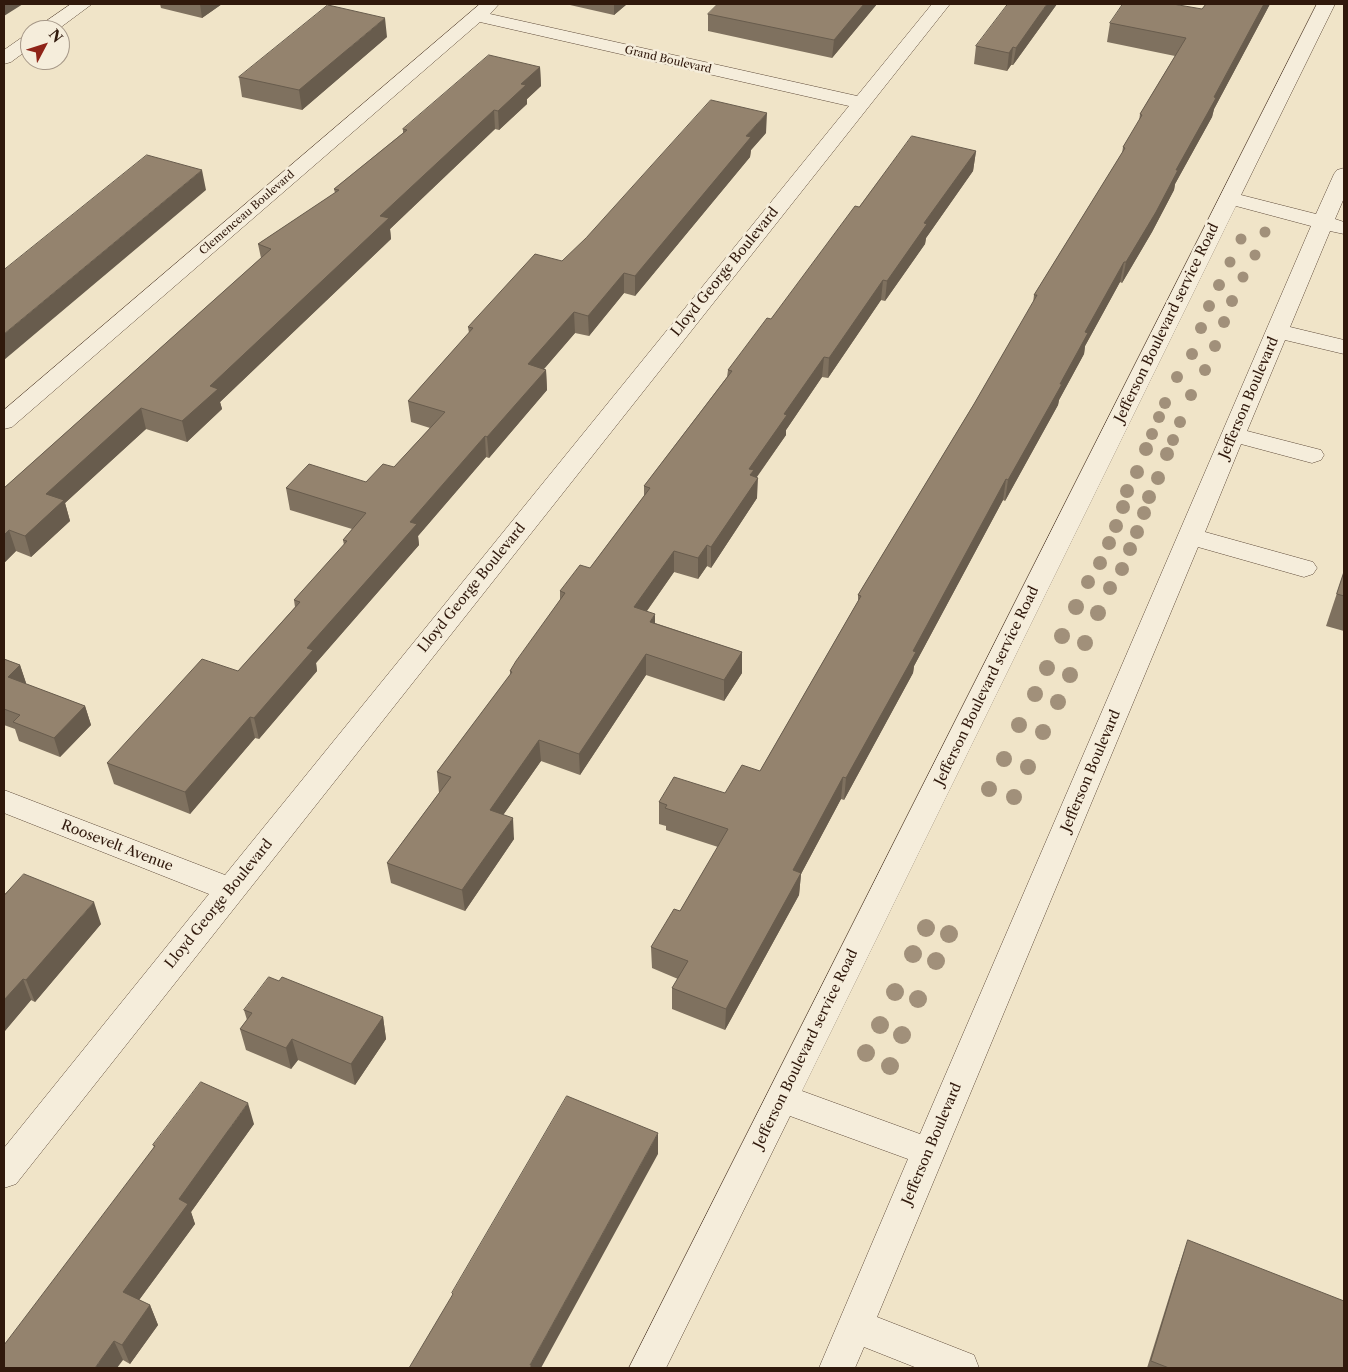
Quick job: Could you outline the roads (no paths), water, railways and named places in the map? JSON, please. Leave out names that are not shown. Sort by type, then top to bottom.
[{"type":"street","points":[[60,20],[83,4]]},
{"type":"street","name":"Lloyd George Boulevard","points":[[4,1173],[941,4]]},
{"type":"street","name":"Jefferson Boulevard service Road","points":[[647,1368],[1326,4]]},
{"type":"street","name":"Grand Boulevard","points":[[483,10],[861,103]]},
{"type":"street","name":"Clemenceau Boulevard","points":[[4,422],[483,10]]},
{"type":"street","points":[[4,58],[20,47]]},
{"type":"street","name":"Jefferson Boulevard","points":[[837,1368],[1277,331],[1334,225],[1344,174]]},
{"type":"street","points":[[1230,198],[1334,225]]},
{"type":"street","points":[[1277,331],[1344,347]]},
{"type":"street","points":[[1233,435],[1312,455]]},
{"type":"street","points":[[1190,536],[1304,568]]},
{"type":"street","name":"Roosevelt Avenue","points":[[4,801],[230,890]]},
{"type":"street","points":[[781,1098],[929,1152]]},
{"type":"street","points":[[855,1326],[961,1368]]}]
